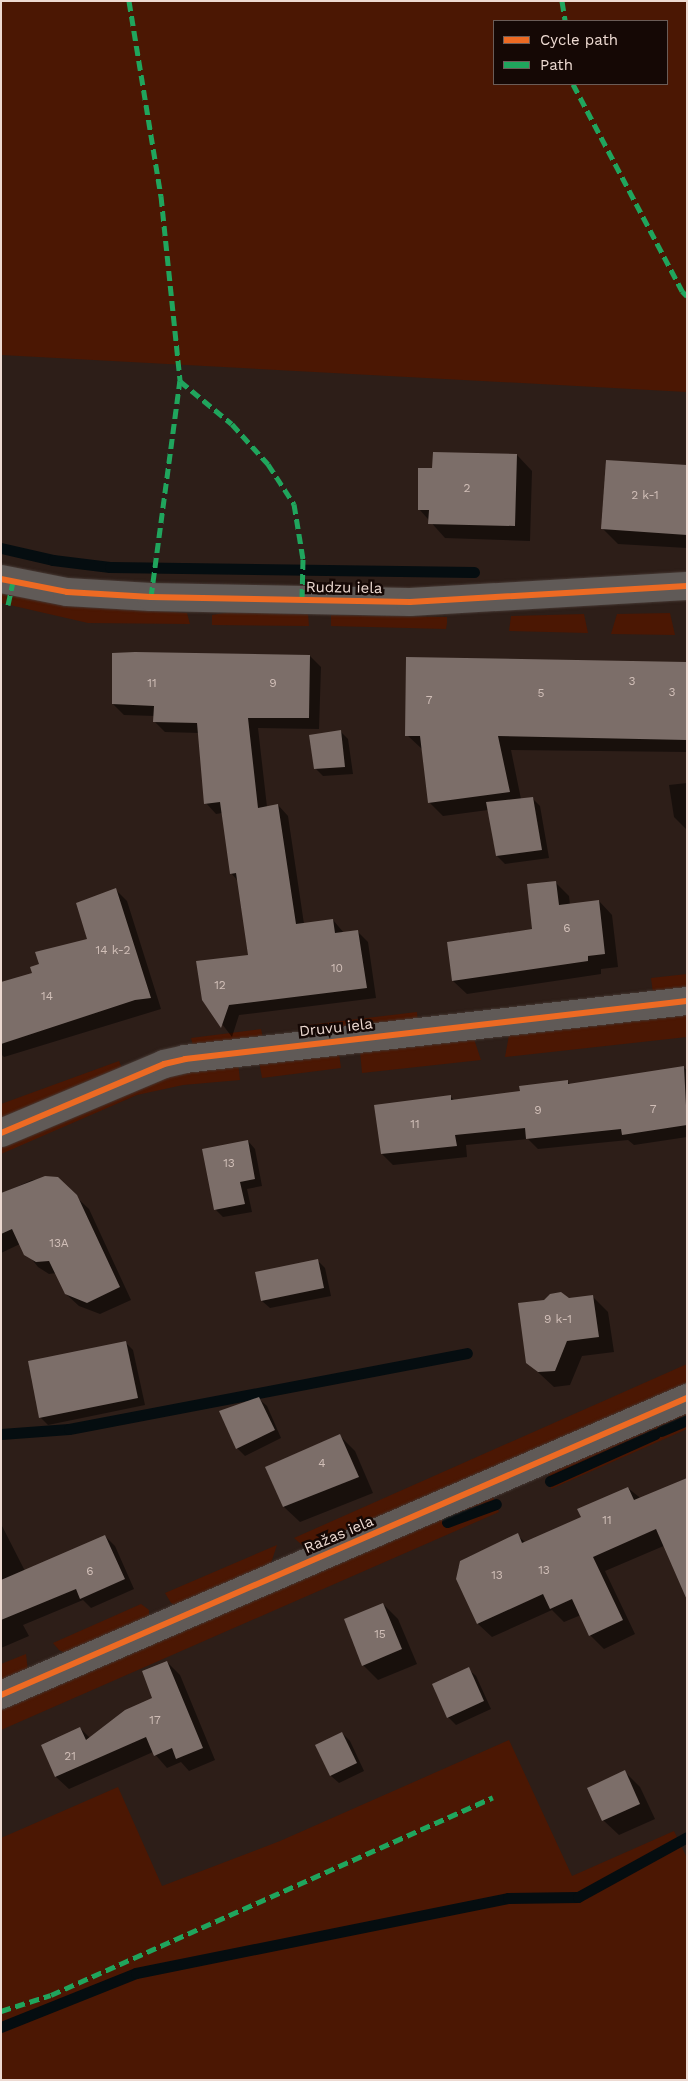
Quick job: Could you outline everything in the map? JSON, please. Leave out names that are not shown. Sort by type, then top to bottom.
[{"type":"street","name":"Rudzu iela","points":[[1,579],[67,592],[151,597],[410,602],[687,586]]},
{"type":"street","name":"Druvu iela","points":[[1,1133],[164,1064],[184,1059],[687,1001]]},
{"type":"street","name":"Ražas iela","points":[[1,1695],[687,1398]]},
{"type":"shaded area","points":[[1,1],[687,1],[687,392],[1,355]]},
{"type":"shaded area","points":[[1,591],[63,603],[187,613],[190,624],[88,623],[1,603]]},
{"type":"shaded area","points":[[230,612],[308,614],[309,626],[212,625],[212,615]]},
{"type":"shaded area","points":[[670,613],[675,635],[611,634],[617,614]]},
{"type":"shaded area","points":[[584,614],[588,633],[509,631],[511,616]]},
{"type":"shaded area","points":[[331,615],[447,617],[447,623],[446,629],[331,626]]},
{"type":"shaded area","points":[[687,974],[687,989],[653,993],[651,978]]},
{"type":"shaded area","points":[[687,1011],[687,1037],[505,1057],[509,1035]]},
{"type":"shaded area","points":[[417,1012],[418,1023],[309,1034],[308,1025]]},
{"type":"shaded area","points":[[261,1029],[263,1038],[193,1046],[191,1038]]},
{"type":"shaded area","points":[[474,1039],[481,1060],[362,1073],[360,1051]]},
{"type":"shaded area","points":[[339,1053],[341,1068],[262,1078],[259,1061]]},
{"type":"shaded area","points":[[119,1061],[122,1068],[1,1118],[1,1104]]},
{"type":"shaded area","points":[[238,1063],[240,1080],[183,1085],[137,1095],[1,1154],[1,1147],[165,1075]]},
{"type":"shaded area","points":[[687,1364],[687,1386],[308,1550],[294,1538]]},
{"type":"shaded area","points":[[687,1411],[687,1429],[551,1489],[549,1471]]},
{"type":"shaded area","points":[[493,1497],[499,1512],[1,1730],[1,1707]]},
{"type":"shaded area","points":[[277,1545],[270,1566],[177,1606],[171,1603],[165,1593]]},
{"type":"shaded area","points":[[141,1604],[149,1610],[149,1618],[67,1654],[59,1650],[53,1643]]},
{"type":"shaded area","points":[[26,1654],[28,1671],[1,1681],[1,1664]]},
{"type":"shaded area","points":[[509,1740],[572,1876],[674,1831],[687,1858],[687,2080],[1,2080],[1,1838],[118,1787],[162,1886],[280,1841]]},
{"type":"building","points":[[433,452],[517,454],[515,526],[428,524],[429,510],[418,510],[418,468],[432,468]]},
{"type":"building","points":[[606,460],[687,465],[687,535],[601,529]]},
{"type":"building","points":[[112,653],[310,655],[309,718],[248,718],[258,808],[278,804],[296,924],[333,919],[335,933],[358,930],[367,988],[229,1005],[221,1028],[202,1000],[196,961],[248,955],[236,873],[230,874],[220,802],[204,804],[197,723],[153,722],[154,706],[112,704]]},
{"type":"building","points":[[406,657],[687,662],[687,740],[498,736],[510,792],[428,803],[420,736],[405,736]]},
{"type":"building","points":[[341,730],[345,767],[314,769],[309,735]]},
{"type":"building","points":[[533,797],[542,850],[496,856],[486,802]]},
{"type":"building","points":[[556,881],[559,905],[599,900],[605,954],[588,956],[588,961],[452,981],[447,942],[532,929],[527,884]]},
{"type":"building","points":[[116,888],[151,998],[135,1000],[1,1044],[1,982],[32,973],[30,967],[39,964],[35,952],[87,939],[76,903]]},
{"type":"building","points":[[684,1066],[687,1125],[622,1135],[621,1129],[526,1139],[525,1128],[455,1135],[457,1146],[381,1154],[374,1105],[451,1095],[451,1100],[520,1091],[519,1086],[568,1080],[568,1084]]},
{"type":"building","points":[[248,1140],[255,1179],[240,1182],[245,1204],[214,1210],[202,1149]]},
{"type":"building","points":[[45,1176],[58,1177],[77,1195],[120,1287],[87,1303],[65,1294],[49,1261],[36,1262],[24,1255],[12,1229],[1,1234],[1,1193]]},
{"type":"building","points":[[318,1259],[324,1288],[261,1301],[255,1272]]},
{"type":"building","points":[[561,1292],[569,1298],[593,1295],[599,1337],[567,1341],[555,1371],[538,1372],[526,1363],[518,1303],[544,1300],[550,1294]]},
{"type":"building","points":[[126,1341],[138,1398],[39,1418],[28,1361]]},
{"type":"building","points":[[259,1397],[275,1430],[236,1449],[219,1411]]},
{"type":"building","points":[[340,1434],[359,1477],[283,1507],[265,1467]]},
{"type":"building","points":[[687,1478],[687,1600],[656,1529],[593,1557],[623,1620],[589,1636],[572,1599],[550,1609],[543,1594],[477,1624],[456,1579],[460,1561],[518,1533],[522,1543],[581,1517],[577,1509],[628,1487],[634,1500]]},
{"type":"building","points":[[105,1535],[125,1579],[80,1599],[76,1589],[1,1620],[1,1580]]},
{"type":"building","points":[[383,1603],[402,1649],[362,1666],[344,1619]]},
{"type":"building","points":[[167,1661],[203,1748],[176,1759],[172,1748],[154,1756],[146,1737],[55,1777],[41,1745],[80,1727],[86,1740],[125,1710],[152,1698],[142,1671]]},
{"type":"building","points":[[469,1667],[484,1701],[447,1718],[432,1684]]},
{"type":"building","points":[[342,1732],[357,1763],[330,1776],[315,1745]]},
{"type":"building","points":[[625,1770],[640,1804],[602,1821],[587,1788]]},
{"type":"waterway","points":[[1,548],[53,560],[110,567],[474,572]]},
{"type":"waterway","points":[[1,1434],[69,1429],[467,1353]]},
{"type":"waterway","points":[[661,1431],[687,1420]]},
{"type":"waterway","points":[[550,1481],[655,1434]]},
{"type":"waterway","points":[[447,1522],[496,1504]]},
{"type":"waterway","points":[[1,2027],[136,1973],[508,1898],[578,1897],[687,1837]]},
{"type":"marked path","points":[[129,1],[161,196],[180,381],[232,424],[268,464],[294,504],[303,559],[302,600]]},
{"type":"marked path","points":[[562,1],[565,20]]},
{"type":"marked path","points":[[574,85],[682,291],[687,296]]},
{"type":"marked path","points":[[151,597],[180,381]]},
{"type":"marked path","points":[[8,605],[13,581]]},
{"type":"marked path","points":[[1,2011],[51,1995],[493,1797]]},
{"type":"cycle path","points":[[1,579],[67,592],[151,597],[410,602],[687,586]]},
{"type":"cycle path","points":[[1,1133],[164,1064],[185,1059],[687,1001]]},
{"type":"cycle path","points":[[1,1695],[687,1398]]}]
